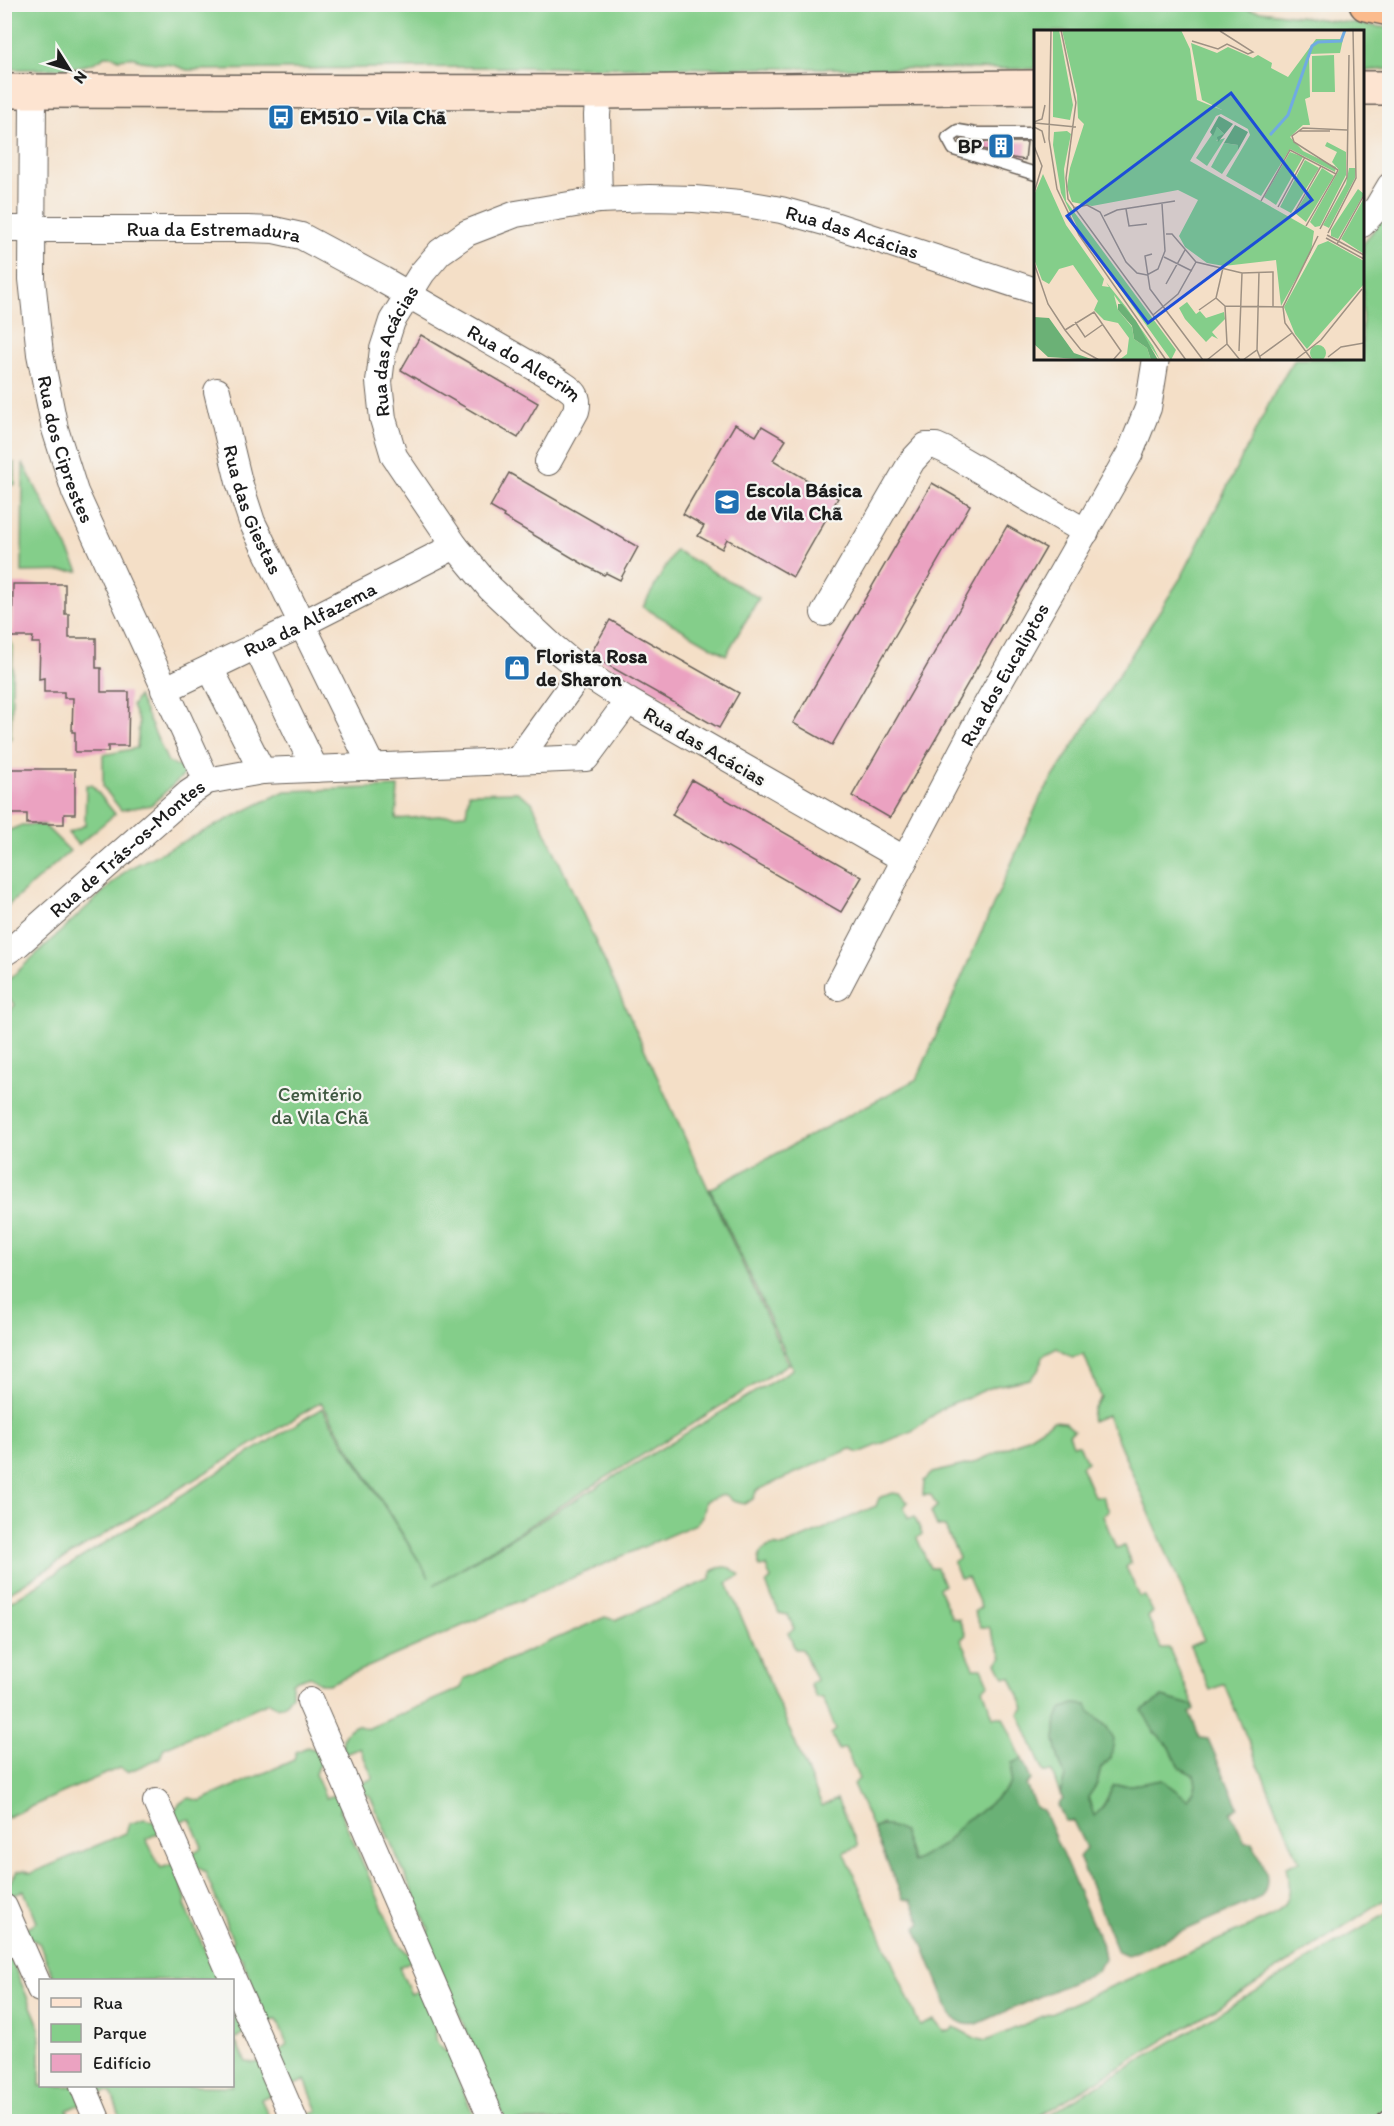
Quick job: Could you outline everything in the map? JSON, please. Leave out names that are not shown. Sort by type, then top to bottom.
[{"type":"highway","points":[[1366,4],[1389,9]]},
{"type":"main road","points":[[19,91],[599,92],[1034,88]]},
{"type":"main road","points":[[1364,88],[1389,88]]},
{"type":"street","name":"Rua dos Ciprestes","points":[[19,91],[33,229],[33,279],[40,354],[55,429],[75,492],[207,781]]},
{"type":"street","points":[[599,92],[597,115],[599,200]]},
{"type":"street","points":[[1364,222],[1377,208],[1389,186]]},
{"type":"street","name":"Rua das Acácias","points":[[904,860],[628,701],[582,671],[490,588],[455,546],[394,456],[383,419],[379,382],[383,349],[392,321],[407,294],[440,252],[467,233],[516,214],[599,200],[694,199],[740,203],[781,210],[828,223],[1034,291]]},
{"type":"street","name":"Rua da Estremadura","points":[[4,229],[274,230],[301,236],[407,294]]},
{"type":"street","name":"Rua do Alecrim","points":[[407,294],[574,393],[578,402],[576,411],[548,462]]},
{"type":"street","name":"Rua dos Eucaliptos","points":[[838,987],[982,711],[1130,453],[1148,408],[1156,360]]},
{"type":"street","name":"Rua das Giestas","points":[[217,391],[239,482],[252,522],[302,624]]},
{"type":"street","points":[[824,613],[912,462],[926,446],[945,450],[1086,532]]},
{"type":"street","name":"Rua da Alfazema","points":[[164,690],[302,624],[455,546]]},
{"type":"street","points":[[302,624],[372,767]]},
{"type":"street","points":[[256,646],[315,769]]},
{"type":"street","points":[[210,668],[262,771]]},
{"type":"street","points":[[518,760],[582,671]]},
{"type":"street","name":"Rua de Trás-os-Montes","points":[[4,953],[18,944],[189,793],[207,781],[262,771],[586,758],[628,701]]},
{"type":"street","points":[[310,1701],[493,2121]]},
{"type":"street","points":[[156,1802],[234,1979]]},
{"type":"street","points":[[4,1907],[39,1987]]},
{"type":"street","points":[[234,1980],[296,2121]]},
{"type":"street","points":[[84,2087],[98,2121]]},
{"type":"lane","points":[[1034,134],[976,135],[958,131],[948,138],[954,148],[1034,174]]},
{"type":"lane","points":[[1381,2121],[1389,2115]]},
{"type":"green space","points":[[5,4],[1208,4],[1389,28],[1390,69],[1364,71],[1364,30],[1034,30],[1034,69],[491,67],[187,70],[173,65],[140,61],[134,57],[119,59],[104,56],[97,61],[72,68],[5,69]]},
{"type":"green space","name":"Cemitério da Vila Chã","points":[[1389,210],[1389,1897],[1238,1995],[1031,2121],[505,2121],[426,1938],[429,1929],[370,1796],[362,1792],[359,1785],[373,1778],[360,1748],[345,1754],[344,1736],[357,1725],[367,1729],[461,1688],[464,1679],[605,1617],[615,1620],[709,1580],[713,1570],[717,1568],[731,1568],[740,1576],[727,1583],[822,1806],[837,1799],[858,1846],[844,1852],[920,2026],[934,2020],[943,2031],[950,2031],[954,2027],[986,2041],[1273,1916],[1283,1906],[1288,1894],[1286,1867],[1299,1861],[1224,1684],[1210,1690],[1190,1646],[1204,1640],[1107,1415],[1092,1421],[1092,1411],[1101,1397],[1084,1355],[1072,1358],[1057,1348],[1042,1356],[1040,1369],[1030,1379],[995,1386],[946,1406],[912,1431],[859,1453],[850,1449],[757,1490],[753,1499],[744,1504],[733,1501],[725,1494],[705,1501],[702,1517],[696,1524],[329,1684],[321,1684],[310,1676],[292,1682],[292,1695],[285,1704],[278,1707],[269,1702],[164,1748],[160,1758],[128,1772],[119,1768],[5,1818],[5,1605],[322,1408],[429,1577],[321,1402],[5,1595],[4,1017],[15,1005],[5,994],[5,983],[128,869],[285,791],[398,787],[396,819],[466,814],[469,793],[517,792],[532,802],[788,1364],[434,1585],[793,1369],[710,1189],[917,1079],[1041,796],[1182,576],[1278,386],[1294,360],[1364,360],[1364,243]]},
{"type":"green space","points":[[5,463],[15,463],[15,485],[5,485]]},
{"type":"green space","points":[[23,463],[79,571],[22,572]]},
{"type":"green space","points":[[675,550],[759,598],[726,655],[643,607]]},
{"type":"green space","points":[[4,628],[13,646],[11,740],[5,740]]},
{"type":"green space","points":[[138,696],[168,762],[184,769],[185,774],[151,805],[121,810],[103,787],[103,755],[137,748],[139,723],[132,706]]},
{"type":"green space","points":[[86,785],[92,785],[115,814],[78,845],[68,833],[85,825]]},
{"type":"green space","points":[[22,825],[44,825],[70,851],[5,908],[5,832]]},
{"type":"green space","points":[[1053,1421],[1065,1422],[1074,1431],[1069,1434],[1073,1445],[1079,1445],[1087,1462],[1081,1466],[1094,1496],[1102,1496],[1109,1511],[1103,1515],[1116,1548],[1124,1546],[1131,1563],[1126,1567],[1140,1597],[1145,1596],[1153,1612],[1148,1617],[1161,1648],[1169,1648],[1194,1706],[1162,1697],[1154,1732],[1170,1748],[1180,1768],[1194,1775],[1195,1788],[1187,1799],[1162,1780],[1132,1785],[1114,1785],[1103,1806],[1094,1817],[1088,1797],[1097,1784],[1101,1768],[1111,1758],[1107,1727],[1090,1712],[1087,1705],[1063,1708],[1057,1719],[1055,1740],[1065,1777],[1060,1794],[1052,1772],[1044,1772],[1019,1714],[1024,1708],[1011,1677],[1004,1677],[997,1663],[1002,1657],[989,1627],[981,1627],[974,1612],[981,1607],[968,1577],[960,1578],[953,1562],[959,1558],[945,1527],[937,1526],[931,1512],[937,1506],[931,1495],[923,1495],[924,1481],[932,1473],[973,1463],[1018,1443]]},
{"type":"green space","points":[[892,1493],[899,1494],[908,1502],[904,1507],[908,1518],[915,1517],[922,1534],[917,1538],[930,1568],[937,1568],[944,1585],[939,1589],[952,1618],[959,1619],[966,1635],[961,1639],[974,1668],[982,1668],[989,1684],[983,1689],[993,1717],[1003,1717],[1022,1759],[1012,1763],[1011,1782],[1006,1790],[977,1814],[965,1820],[945,1844],[913,1862],[906,1842],[882,1824],[873,1829],[853,1784],[859,1779],[845,1748],[839,1750],[831,1734],[836,1730],[823,1698],[816,1698],[810,1684],[816,1680],[802,1649],[795,1649],[788,1633],[794,1629],[788,1615],[779,1613],[766,1584],[771,1579],[766,1566],[759,1567],[761,1553],[768,1547],[782,1547],[876,1506],[879,1498]]},
{"type":"green space","points":[[1162,1697],[1194,1706],[1195,1709],[1190,1713],[1200,1738],[1208,1739],[1238,1807],[1231,1813],[1245,1842],[1252,1842],[1265,1869],[1267,1883],[1261,1897],[1127,1956],[1118,1952],[1079,1857],[1086,1848],[1073,1821],[1065,1821],[1058,1805],[1063,1799],[1060,1794],[1065,1777],[1055,1740],[1057,1719],[1063,1708],[1074,1704],[1087,1705],[1090,1712],[1107,1727],[1114,1740],[1111,1758],[1101,1768],[1097,1784],[1088,1797],[1094,1816],[1103,1806],[1114,1785],[1132,1785],[1162,1780],[1187,1799],[1195,1788],[1194,1775],[1180,1768],[1170,1748],[1154,1732],[1142,1710]]},
{"type":"green space","points":[[307,1747],[320,1751],[326,1761],[318,1766],[315,1774],[326,1798],[339,1793],[344,1804],[340,1811],[397,1941],[413,1960],[399,1967],[411,1994],[425,1988],[439,2029],[436,2028],[436,2040],[448,2053],[451,2049],[459,2069],[456,2074],[476,2121],[306,2121],[304,2118],[318,2111],[305,2080],[290,2087],[276,2054],[287,2045],[277,2019],[262,2025],[253,2008],[259,2001],[242,1958],[232,1955],[229,1949],[233,1941],[205,1872],[193,1864],[190,1855],[202,1847],[190,1819],[175,1823],[174,1814],[182,1802],[190,1798],[200,1801],[294,1760],[296,1752]]},
{"type":"green space","points":[[1022,1759],[1031,1780],[1026,1785],[1036,1808],[1043,1810],[1101,1943],[1104,1958],[1098,1971],[977,2024],[969,2025],[951,2015],[916,1928],[921,1923],[911,1900],[903,1899],[873,1829],[888,1826],[903,1832],[913,1862],[945,1844],[965,1820],[977,1814],[1006,1790],[1011,1782],[1012,1763]]},
{"type":"green space","points":[[144,1819],[154,1822],[161,1832],[146,1839],[161,1868],[175,1863],[186,1900],[185,1905],[218,1979],[55,1979],[39,1943],[27,1937],[23,1930],[37,1922],[24,1891],[9,1897],[9,1883],[17,1872],[24,1870],[32,1873],[126,1833],[129,1824]]},
{"type":"green space","points":[[1389,1912],[1389,2121],[1038,2121]]},
{"type":"green space","points":[[4,1937],[14,1951],[10,1956],[39,2026],[39,2087],[76,2087],[82,2103],[67,2110],[72,2121],[5,2121]]},
{"type":"green space","points":[[234,2012],[247,2031],[234,2039]]},
{"type":"green space","points":[[234,2039],[246,2062],[262,2061],[274,2093],[261,2099],[271,2121],[120,2122],[112,2094],[107,2091],[96,2096],[92,2087],[234,2087]]},
{"type":"building","name":"BP","points":[[960,140],[1027,142],[1025,160],[960,142]]},
{"type":"building","points":[[421,335],[538,403],[518,438],[401,370]]},
{"type":"building","points":[[735,424],[756,436],[762,426],[786,440],[773,460],[838,498],[793,577],[727,539],[722,549],[698,536],[704,526],[683,514]]},
{"type":"building","points":[[509,473],[638,547],[620,580],[588,567],[490,507]]},
{"type":"building","points":[[932,483],[970,505],[832,745],[793,723]]},
{"type":"building","points":[[1007,526],[1046,548],[890,818],[852,796]]},
{"type":"building","points":[[13,584],[65,584],[65,614],[69,614],[69,638],[96,638],[96,668],[101,668],[101,692],[129,692],[128,746],[108,746],[108,752],[75,752],[75,732],[72,732],[73,698],[64,698],[64,692],[44,692],[44,678],[39,679],[40,643],[32,643],[33,637],[12,637]]},
{"type":"building","points":[[610,620],[739,693],[719,728],[590,655]]},
{"type":"building","points":[[4,769],[75,769],[75,814],[64,814],[64,824],[27,824],[27,814],[4,814]]},
{"type":"building","points":[[692,780],[862,877],[841,912],[672,815]]},
{"type":"place","name":"EM510 - Vila Chã","points":[[281,117]]},
{"type":"place","name":"BP","points":[[1001,146]]},
{"type":"place","name":"Escola Básica de Vila Chã","points":[[727,502]]},
{"type":"place","name":"Florista Rosa de Sharon","points":[[517,668]]}]
